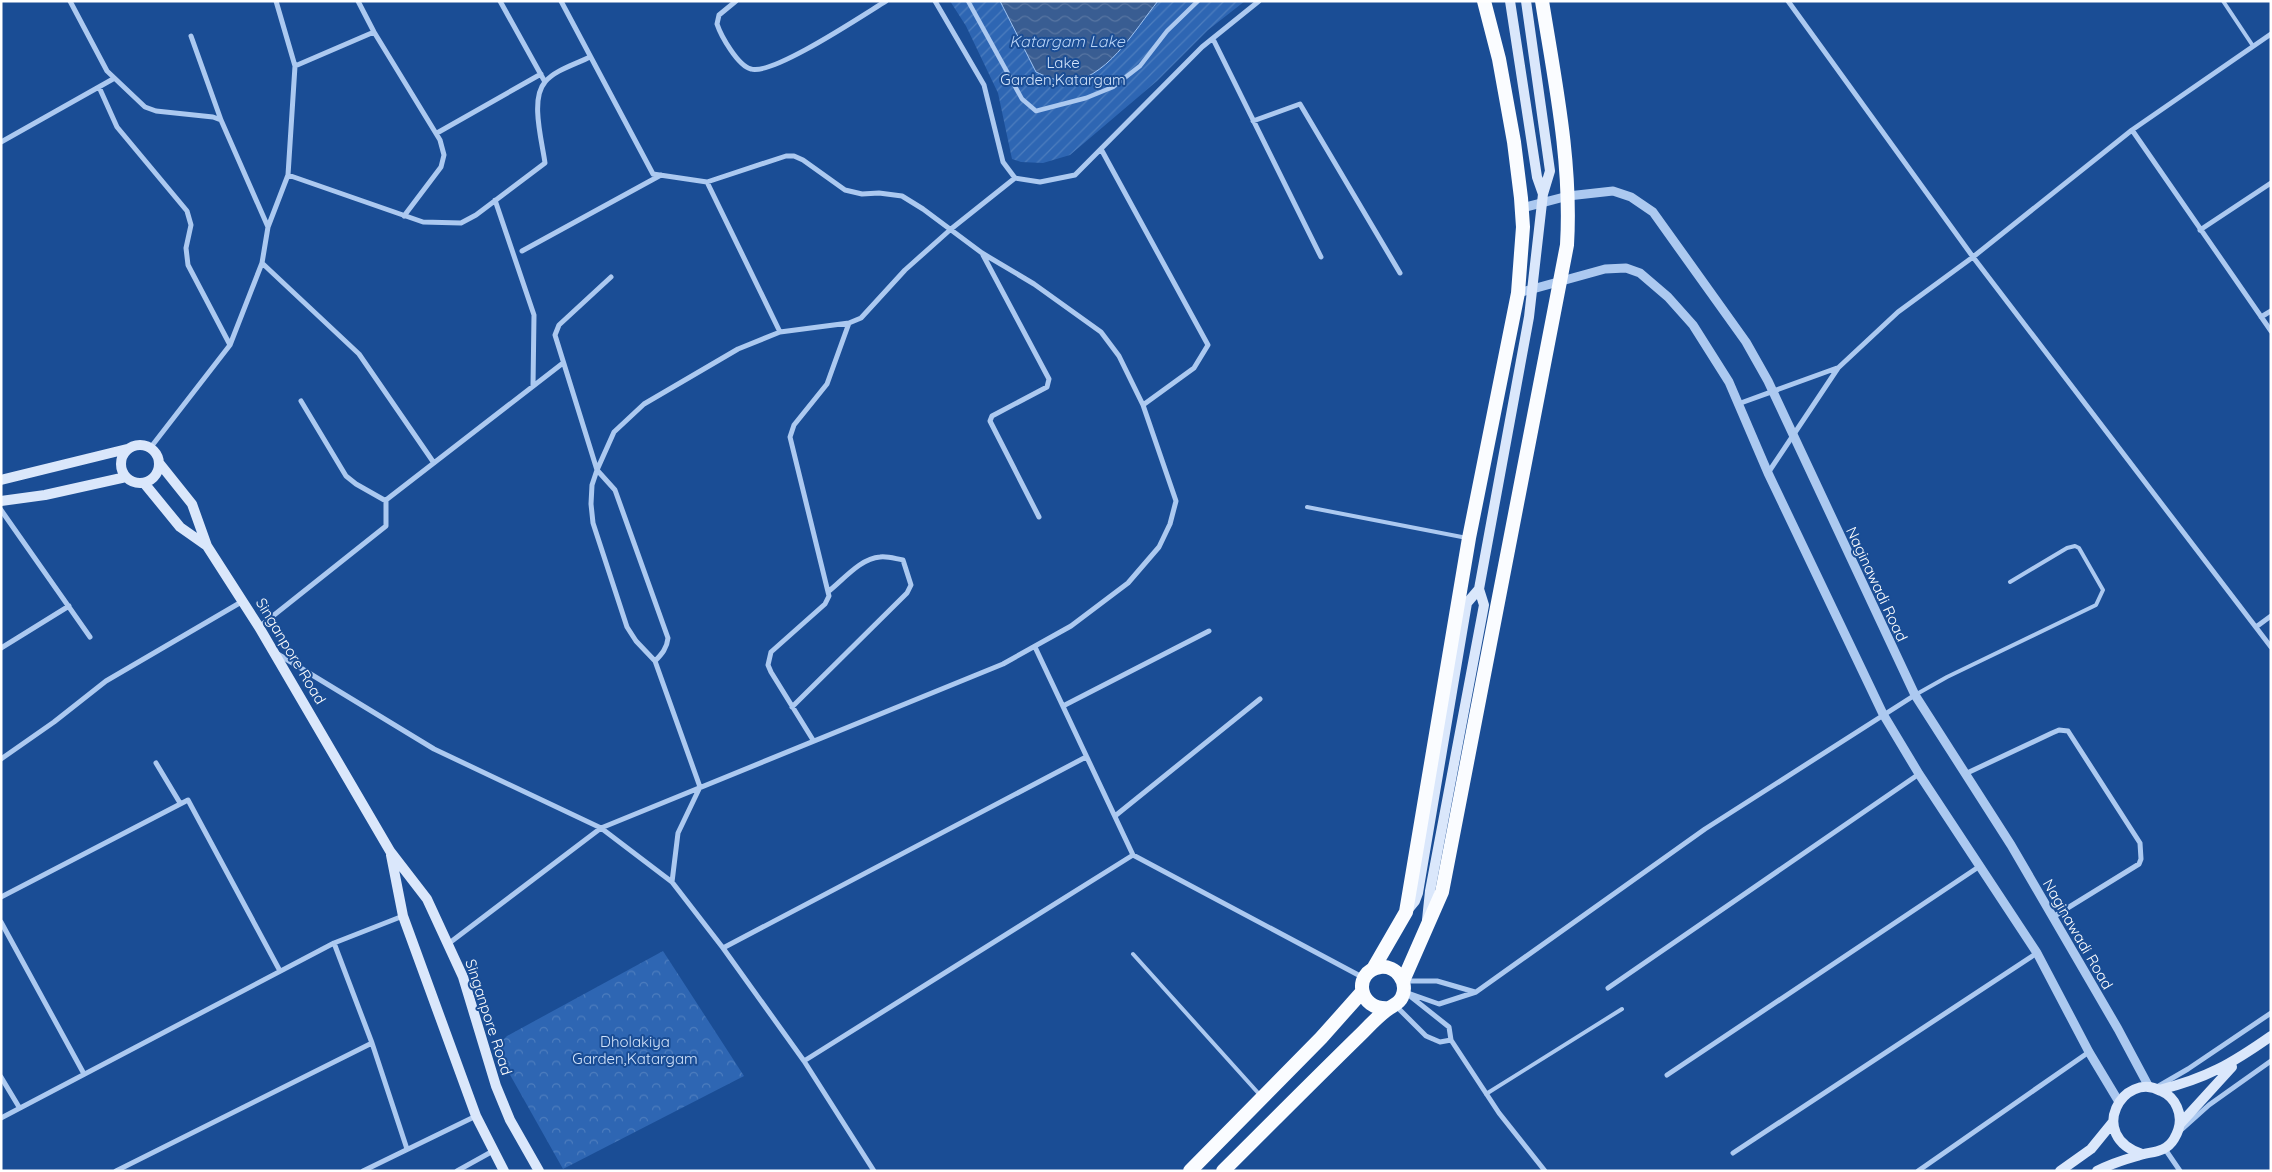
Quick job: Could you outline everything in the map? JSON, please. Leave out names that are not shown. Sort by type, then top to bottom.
[{"type":"highway","points":[[1190,1171],[1322,1038],[1367,980],[1406,912],[1469,538],[1518,293],[1521,263],[1522,208],[1514,142],[1499,59],[1484,1]]},
{"type":"highway","points":[[1223,1171],[1392,1007],[1404,987],[1442,892],[1567,244],[1568,196],[1563,128],[1542,1]]},
{"type":"highway","points":[[1367,980],[1388,967],[1400,975],[1404,987]]},
{"type":"highway","points":[[1367,980],[1369,1004],[1375,1007],[1392,1007]]},
{"type":"main road","points":[[1510,1],[1537,176],[1543,199]]},
{"type":"main road","points":[[1426,928],[1430,891],[1484,605],[1479,589],[1534,289],[1543,199],[1550,171],[1526,1]]},
{"type":"main road","points":[[1,480],[127,449],[138,444],[151,447],[156,452],[160,464],[155,476],[144,483],[137,483],[126,477],[121,466],[123,454],[127,449]]},
{"type":"main road","name":"Singanpore Road","points":[[160,464],[192,504],[208,546],[274,651],[390,850],[427,899],[463,977],[496,1086],[510,1120],[540,1171]]},
{"type":"main road","points":[[1,502],[45,495],[126,477]]},
{"type":"main road","name":"Singanpore Road","points":[[144,483],[180,527],[208,546]]},
{"type":"main road","points":[[1406,912],[1415,901],[1418,893],[1468,603],[1479,589]]},
{"type":"main road","name":"Singanpore Road","points":[[390,850],[404,916],[476,1116],[504,1171]]},
{"type":"main road","points":[[2142,1154],[2131,1150],[2122,1143],[2116,1134],[2113,1122],[2119,1102],[2129,1092],[2138,1088],[2154,1088],[2211,1074],[2242,1057],[2271,1036]]},
{"type":"main road","points":[[2097,1171],[2113,1163],[2165,1149],[2172,1142],[2179,1128],[2195,1106],[2242,1057]]},
{"type":"main road","points":[[2154,1088],[2175,1102],[2179,1112],[2179,1128]]},
{"type":"main road","points":[[2060,1171],[2091,1149],[2113,1122]]},
{"type":"street","points":[[70,1],[113,79],[150,110],[213,117],[221,120]]},
{"type":"street","points":[[151,447],[230,345],[262,263],[268,227],[288,175],[295,66],[276,1]]},
{"type":"street","points":[[358,1],[374,32],[436,133],[444,155],[441,167],[404,216]]},
{"type":"street","points":[[500,1],[545,82]]},
{"type":"street","points":[[448,944],[601,828],[1003,664],[1071,626],[1128,583],[1159,547],[1170,524],[1176,501],[1143,405],[1119,356],[1101,332],[1034,284],[982,253],[951,229],[902,196],[879,193],[862,194],[845,190],[803,160],[794,156],[786,156],[707,182],[653,174],[560,1]]},
{"type":"street","points":[[736,1],[719,14],[717,24],[734,54],[745,67],[752,70],[765,68],[801,52],[886,1]]},
{"type":"street","points":[[935,1],[984,85],[1003,162],[1015,178],[1040,182],[1075,175],[1212,39],[1259,1]]},
{"type":"street","points":[[968,1],[1022,99],[1036,111],[1086,98],[1113,87],[1140,66],[1167,31],[1198,1]]},
{"type":"street","points":[[1788,1],[1973,257],[2271,647]]},
{"type":"street","points":[[295,66],[374,32]]},
{"type":"street","points":[[1768,473],[1838,368],[1898,312],[1973,257],[2132,130],[2271,34]]},
{"type":"street","points":[[190,36],[221,120],[268,227]]},
{"type":"street","points":[[1212,39],[1321,257]]},
{"type":"street","points":[[288,175],[423,222],[461,223],[545,162],[538,115],[538,97],[545,82],[558,73],[590,57]]},
{"type":"street","points":[[436,133],[541,74]]},
{"type":"street","points":[[1,142],[113,79]]},
{"type":"street","points":[[99,87],[117,127],[187,211],[191,224],[186,248],[188,265],[230,345]]},
{"type":"street","points":[[1253,121],[1300,104],[1400,273]]},
{"type":"street","points":[[2132,130],[2271,331]]},
{"type":"street","points":[[1101,149],[1208,345],[1194,368],[1143,405]]},
{"type":"street","points":[[522,252],[661,175]]},
{"type":"street","points":[[672,882],[678,833],[700,787],[655,661],[636,641],[627,627],[593,523],[591,504],[597,470],[614,432],[644,404],[738,349],[780,332],[850,323],[861,318],[905,270],[951,229],[1015,178]]},
{"type":"street","points":[[707,182],[780,332]]},
{"type":"street","points":[[2200,230],[2271,183]]},
{"type":"street","name":"Naginawadi Road","points":[[1522,208],[1543,199],[1613,191],[1631,197],[1653,212],[1746,342],[1773,390],[1915,695],[2011,845],[2052,918],[2154,1088]]},
{"type":"street","points":[[495,200],[534,315],[533,386]]},
{"type":"street","points":[[982,253],[1049,379],[1047,387],[992,416],[990,421],[1039,517]]},
{"type":"street","points":[[262,263],[359,354],[434,462]]},
{"type":"street","points":[[1518,293],[1605,269],[1626,268],[1640,273],[1668,297],[1693,325],[1729,382],[1768,473],[1883,714],[1919,774],[2037,953],[2089,1052],[2119,1102]]},
{"type":"street","points":[[611,277],[556,330],[555,335],[597,470],[615,490],[668,638],[668,645],[655,661]]},
{"type":"street","points":[[2261,317],[2271,311]]},
{"type":"street","points":[[813,740],[770,672],[769,658],[771,652],[826,604],[829,596],[790,437],[794,425],[827,384],[850,323]]},
{"type":"street","points":[[386,501],[563,363]]},
{"type":"street","points":[[1738,404],[1838,368]]},
{"type":"street","points":[[301,402],[346,476],[386,501]]},
{"type":"street","points":[[259,627],[386,526],[386,501]]},
{"type":"street","points":[[1,510],[90,637]]},
{"type":"street","points":[[792,707],[907,593],[911,585],[903,560],[882,556],[862,564],[829,592]]},
{"type":"street","points":[[1,759],[54,722],[106,681],[244,601]]},
{"type":"street","points":[[1,648],[68,606]]},
{"type":"street","points":[[2256,627],[2271,616]]},
{"type":"street","points":[[1063,706],[1209,631]]},
{"type":"street","points":[[1035,647],[1133,855],[1367,980]]},
{"type":"street","points":[[274,651],[434,749],[601,828],[672,882],[723,948],[804,1061],[874,1171]]},
{"type":"street","points":[[1404,987],[1439,1004],[1476,992],[1705,829],[1915,695]]},
{"type":"street","points":[[1115,816],[1260,699]]},
{"type":"street","points":[[1965,774],[2052,732],[2059,730],[2068,731],[2140,843],[2142,859],[2139,864],[2052,918]]},
{"type":"street","points":[[723,948],[1086,756]]},
{"type":"street","points":[[156,763],[180,803]]},
{"type":"street","points":[[1608,988],[1919,774]]},
{"type":"street","points":[[1,897],[180,803],[186,800],[190,801],[280,971]]},
{"type":"street","points":[[804,1061],[1133,855]]},
{"type":"street","points":[[1667,1075],[1980,866]]},
{"type":"street","points":[[1,1118],[334,943],[404,916]]},
{"type":"street","points":[[1,922],[84,1074]]},
{"type":"street","points":[[334,943],[372,1043],[407,1149]]},
{"type":"street","points":[[1733,1153],[2037,953]]},
{"type":"street","points":[[1404,987],[1437,981],[1476,992]]},
{"type":"street","points":[[1404,987],[1450,1027],[1451,1040],[1486,1094],[1545,1171]]},
{"type":"street","points":[[1392,1007],[1426,1036],[1440,1042],[1451,1040]]},
{"type":"street","points":[[2154,1088],[2188,1069],[2271,1013]]},
{"type":"street","points":[[116,1171],[372,1043]]},
{"type":"street","points":[[1918,1171],[2089,1052]]},
{"type":"street","points":[[2179,1128],[2271,1061]]},
{"type":"street","points":[[1,1077],[19,1107]]},
{"type":"street","points":[[364,1171],[476,1116]]},
{"type":"street","points":[[2165,1149],[2180,1171]]},
{"type":"street","points":[[457,1171],[494,1151]]},
{"type":"lane","points":[[2223,1],[2253,46]]},
{"type":"lane","points":[[1307,507],[1469,538]]},
{"type":"lane","points":[[1915,695],[1947,677],[2096,604],[2103,590],[2079,548],[2075,546],[2067,548],[2010,582]]},
{"type":"lane","points":[[1133,954],[1263,1098]]},
{"type":"lane","points":[[1486,1094],[1622,1009]]},
{"type":"green space","name":"Lake Garden,Katargam","points":[[950,1],[1245,1],[1208,30],[1157,81],[1070,155],[1043,163],[1021,162],[1012,159],[998,93],[966,26]]},
{"type":"green space","name":"Dholakiya Garden,Katargam","points":[[663,951],[744,1076],[563,1169],[495,1048],[507,1036]]},
{"type":"water","name":"Katargam Lake","points":[[1000,1],[1158,1],[1129,39],[1106,64],[1093,74],[1079,80],[1065,81],[1036,72]]}]
